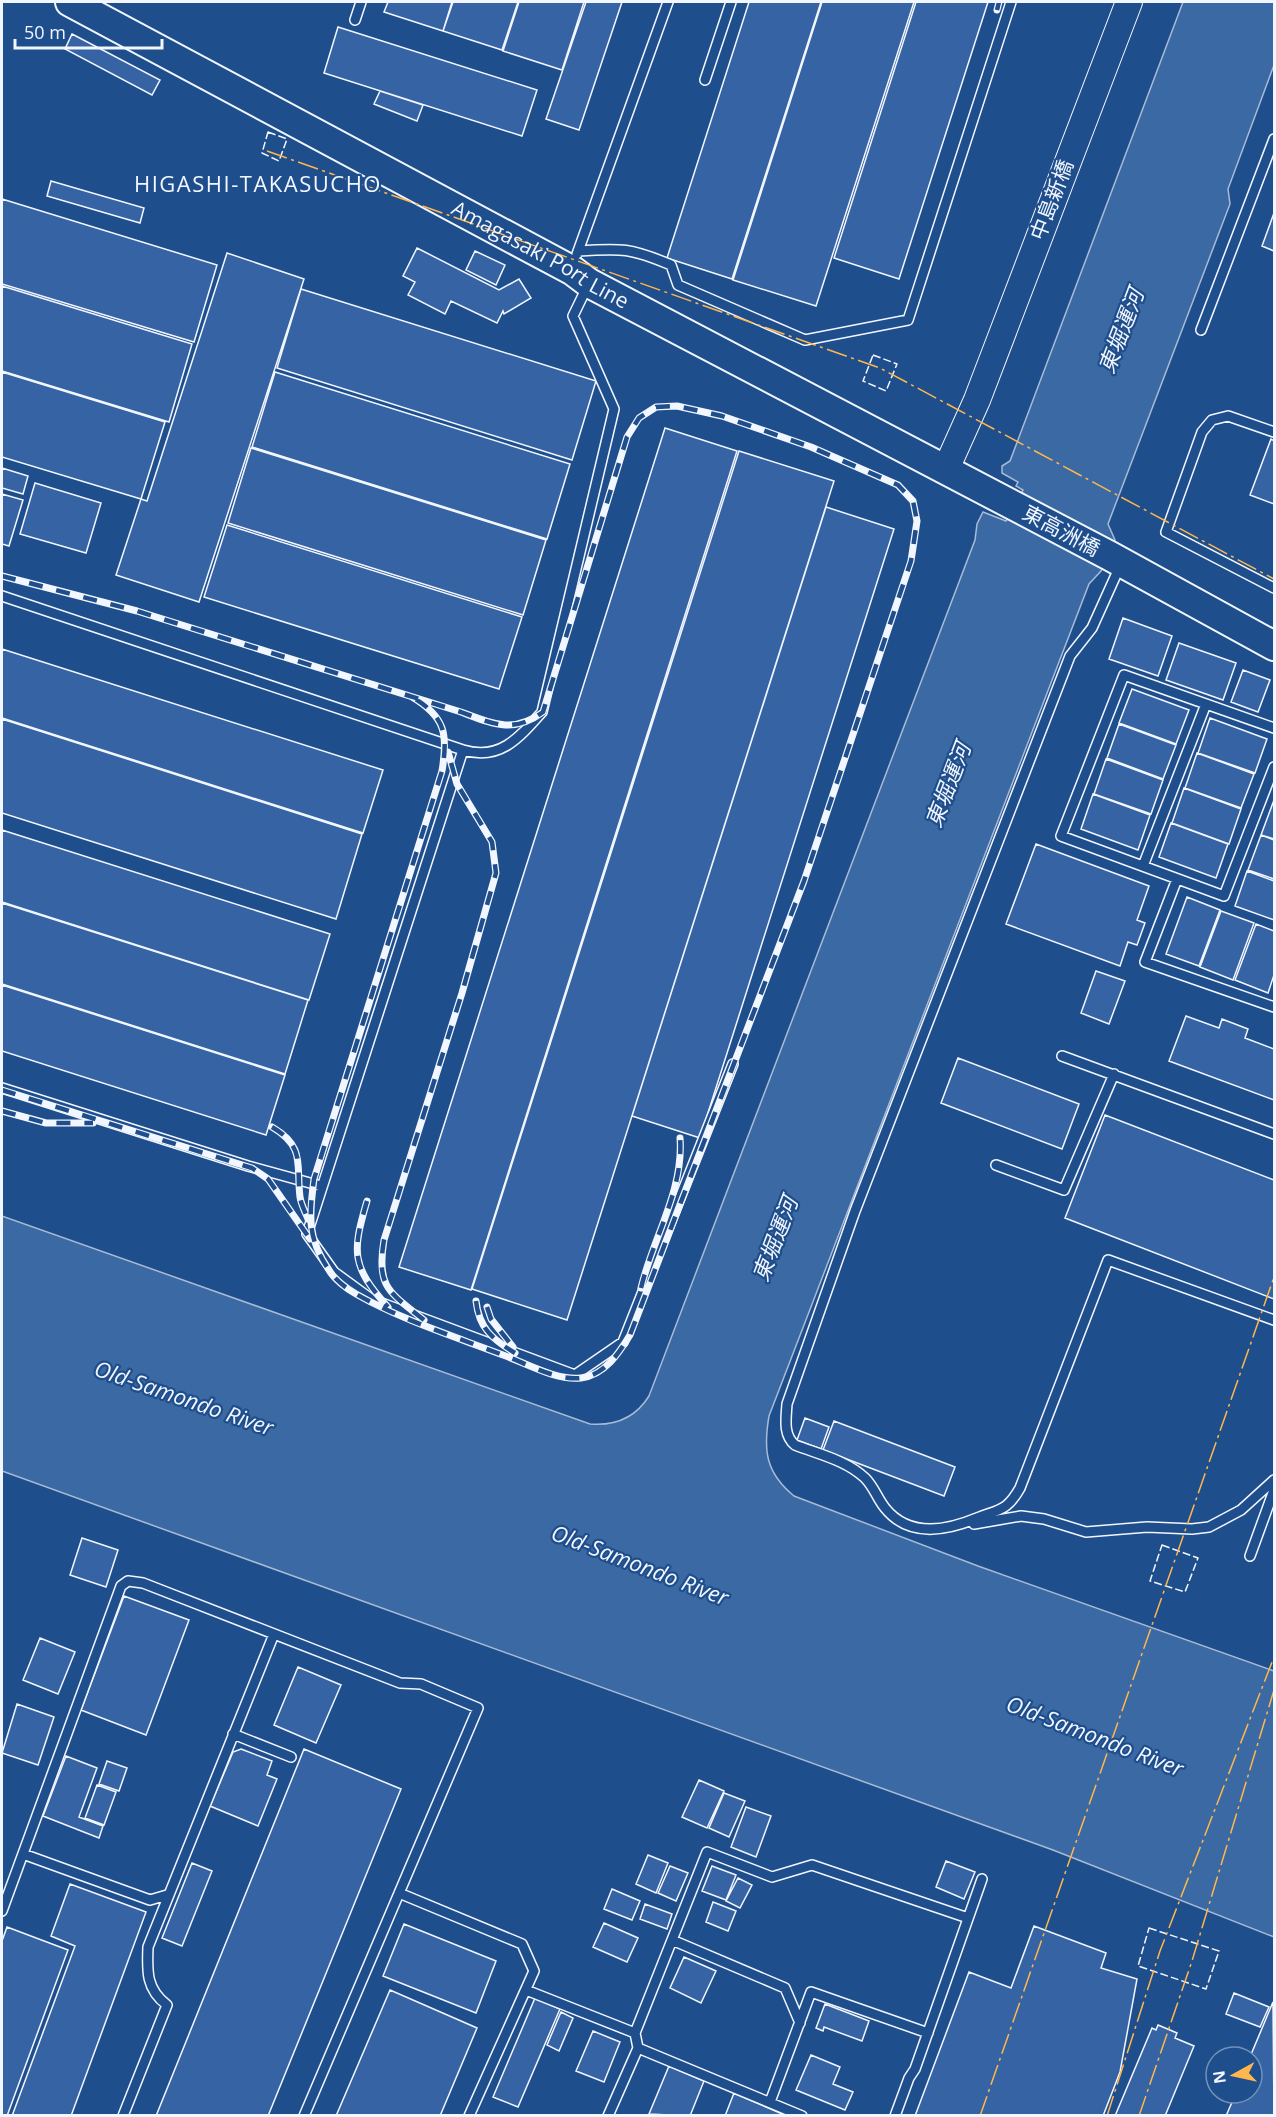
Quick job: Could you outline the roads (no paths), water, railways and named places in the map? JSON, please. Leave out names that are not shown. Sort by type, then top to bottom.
[{"type":"main road","name":"Amagasaki Port Line","points":[[70,2],[580,269],[1013,505]]},
{"type":"main road","name":"東高洲橋","points":[[1013,505],[1115,560]]},
{"type":"main road","points":[[1115,560],[1275,646]]},
{"type":"street","name":"中島新橋","points":[[946,469],[977,400],[1129,2]]},
{"type":"lane","points":[[355,20],[361,2]]},
{"type":"lane","points":[[2,596],[476,754],[492,754],[520,737],[542,712],[614,409],[573,316],[580,269],[668,2]]},
{"type":"lane","points":[[705,80],[731,2]]},
{"type":"lane","points":[[580,269],[623,248],[639,252],[671,265],[678,285],[805,339],[908,320],[1011,2]]},
{"type":"lane","points":[[1201,330],[1275,139]]},
{"type":"lane","points":[[1275,432],[1228,416],[1212,420],[1202,432],[1166,532],[1275,588]]},
{"type":"lane","points":[[1115,560],[1092,628],[1070,656],[855,1211],[787,1404],[786,1427],[789,1440],[795,1445],[841,1462],[864,1477],[876,1490],[885,1508],[904,1524],[922,1530],[940,1530],[1022,1516],[1044,1519],[1086,1532],[1147,1527],[1192,1530],[1209,1527],[1241,1510],[1275,1480]]},
{"type":"lane","points":[[1275,728],[1124,675],[1061,836],[1224,896],[1271,788],[1275,767]]},
{"type":"lane","points":[[1143,866],[1206,704]]},
{"type":"lane","points":[[463,750],[307,1234],[334,1272],[371,1299],[575,1375],[624,1342],[733,1064]]},
{"type":"lane","points":[[1177,879],[1145,962],[1275,1007]]},
{"type":"lane","points":[[1062,1056],[1275,1134]]},
{"type":"lane","points":[[996,1165],[1064,1190],[1114,1074]]},
{"type":"lane","points":[[2,1088],[248,1166],[321,1186]]},
{"type":"lane","points":[[957,1527],[1011,1504],[1020,1488],[1108,1260],[1275,1320]]},
{"type":"lane","points":[[1250,1556],[1275,1490]]},
{"type":"lane","points":[[2,1911],[121,1586],[128,1581],[135,1580],[400,1683],[422,1684],[478,1708],[304,2115]]},
{"type":"lane","points":[[123,2115],[167,2005],[158,1998],[147,1979],[148,1947],[274,1634]]},
{"type":"lane","points":[[233,1734],[291,1757]]},
{"type":"lane","points":[[608,2115],[638,2048],[635,2033],[707,1852],[772,1877],[812,1865],[968,1918]]},
{"type":"lane","points":[[23,1854],[150,1900],[167,1895]]},
{"type":"lane","points":[[895,2115],[928,2033],[982,1879]]},
{"type":"lane","points":[[399,1893],[522,1944],[534,1971],[469,2115]]},
{"type":"lane","points":[[672,1940],[785,1988],[800,2023]]},
{"type":"lane","points":[[526,1990],[635,2033]]},
{"type":"lane","points":[[770,2102],[811,1992],[928,2033]]},
{"type":"lane","points":[[638,2048],[802,2115]]},
{"type":"water","points":[[1183,2],[1274,2],[1274,65],[1228,189],[1230,204],[1108,524],[1115,540],[1101,571],[1089,584],[769,1416],[766,1440],[772,1470],[777,1479],[794,1496],[978,1566],[1274,1671],[1274,1937],[1053,1850],[2,1471],[2,1216],[590,1424],[616,1422],[624,1419],[644,1403],[649,1396],[975,540],[977,524],[983,512],[1006,521],[1023,490],[1016,486],[1018,482],[1002,473],[1002,466],[1010,461]]},
{"type":"railway","points":[[997,10],[999,2]]},
{"type":"railway","points":[[2,576],[137,611],[461,712],[483,720],[512,725],[532,719],[543,712],[627,437],[639,418],[656,407],[677,406],[722,416],[811,447],[898,485],[913,501],[917,521],[911,561],[804,881],[630,1335],[610,1362],[590,1376],[571,1378],[541,1371],[373,1303],[341,1284],[334,1277],[313,1237],[311,1204],[314,1179],[442,771],[445,747],[442,728],[432,712],[412,697]]},
{"type":"railway","points":[[424,1320],[394,1295],[388,1287],[382,1268],[384,1240],[462,993],[496,873],[492,842],[457,784],[448,752]]},
{"type":"railway","points":[[2,1090],[252,1168],[268,1179],[310,1239]]},
{"type":"railway","points":[[2,1111],[46,1123],[93,1123]]},
{"type":"railway","points":[[272,1127],[283,1134],[295,1150],[301,1200],[308,1219]]},
{"type":"railway","points":[[641,1288],[673,1195],[680,1157],[680,1138]]},
{"type":"railway","points":[[367,1201],[359,1233],[358,1258],[367,1280],[388,1307]]},
{"type":"railway","points":[[476,1301],[480,1319],[488,1332],[515,1353]]},
{"type":"railway","points":[[487,1307],[491,1319],[513,1347]]},
{"type":"district","name":"HIGASHI-TAKASUCHO","points":[[258,184]]},
{"type":"water label","name":"東堀運河","points":[[1121,331]]},
{"type":"water label","name":"東堀運河","points":[[948,785]]},
{"type":"water label","name":"東堀運河","points":[[775,1239]]},
{"type":"water label","name":"Old-Samondo River","points":[[184,1398]]},
{"type":"water label","name":"Old-Samondo River","points":[[640,1565]]},
{"type":"water label","name":"Old-Samondo River","points":[[1095,1736]]}]
